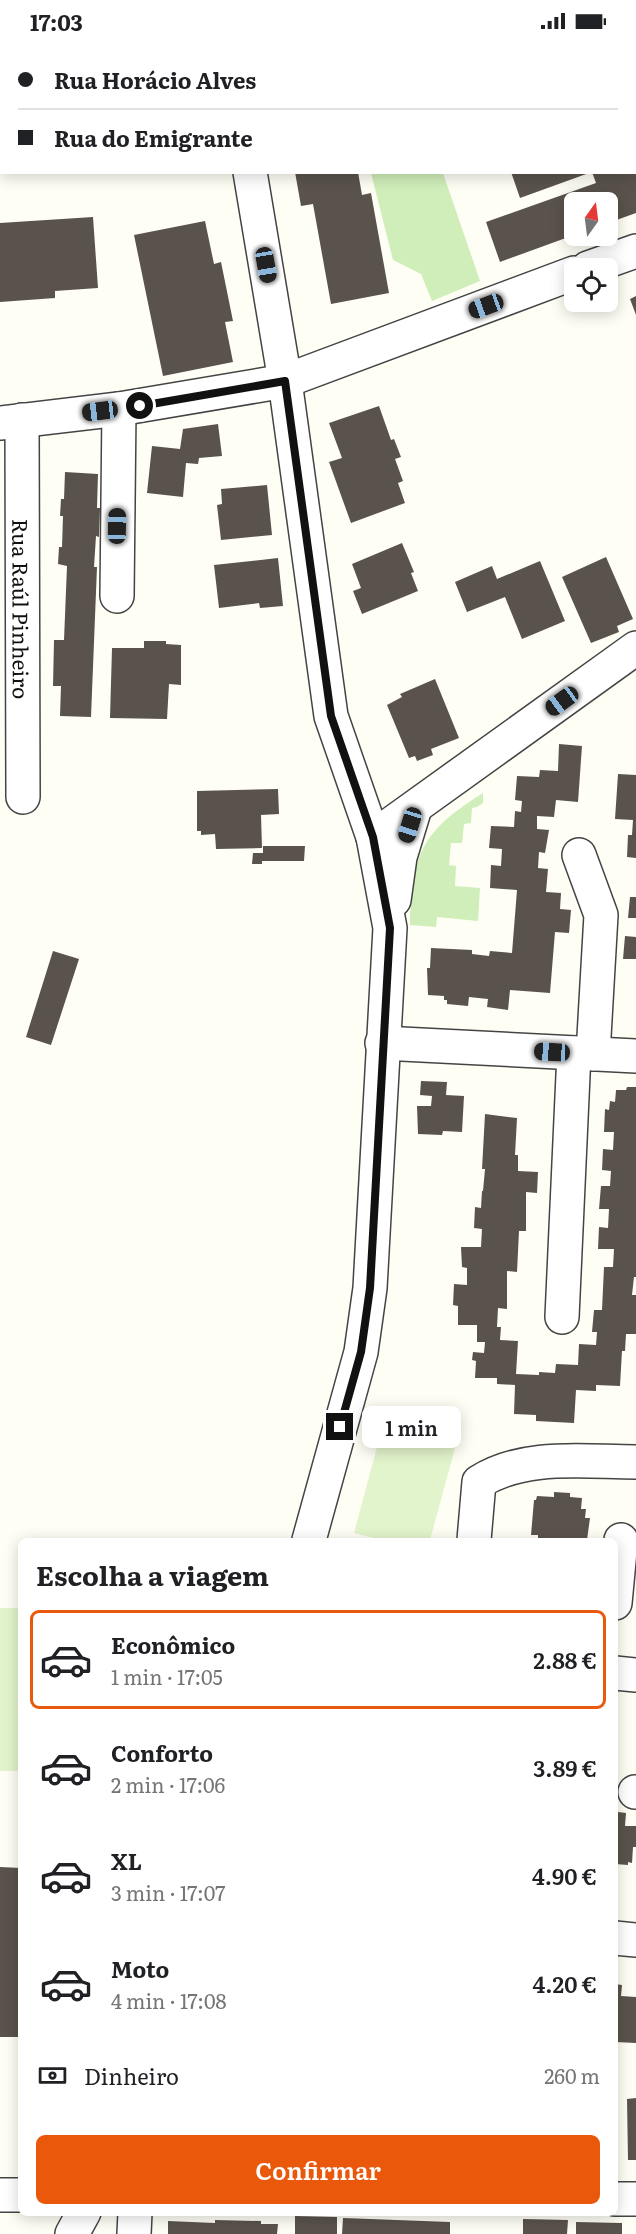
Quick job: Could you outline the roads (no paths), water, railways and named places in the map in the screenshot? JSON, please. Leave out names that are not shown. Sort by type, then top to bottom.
[{"type":"street","points":[[250,174],[285,381],[331,716],[373,837],[390,928]]},
{"type":"street","points":[[616,258],[636,251]]},
{"type":"street","points":[[11,421],[119,409],[285,381],[564,277]]},
{"type":"street","points":[[117,596],[119,409]]},
{"type":"street","name":"Rua Raúl Pinheiro","points":[[11,421],[23,797]]},
{"type":"street","points":[[373,837],[636,648]]},
{"type":"street","points":[[310,1538],[361,1352],[370,1288],[390,928],[400,857],[415,808]]},
{"type":"street","points":[[562,1317],[583,1054],[601,915],[579,855]]},
{"type":"street","points":[[382,1043],[636,1056]]},
{"type":"street","points":[[474,1538],[479,1482],[495,1472],[542,1461],[636,1462]]},
{"type":"street","points":[[618,1572],[621,1540]]},
{"type":"street","points":[[618,1673],[636,1675]]},
{"type":"street","points":[[618,1938],[636,1940]]},
{"type":"street","points":[[0,2195],[18,2195]]},
{"type":"street","points":[[618,2199],[636,2199]]},
{"type":"street","points":[[72,2234],[82,2216]]},
{"type":"street","points":[[134,2234],[135,2216]]}]
